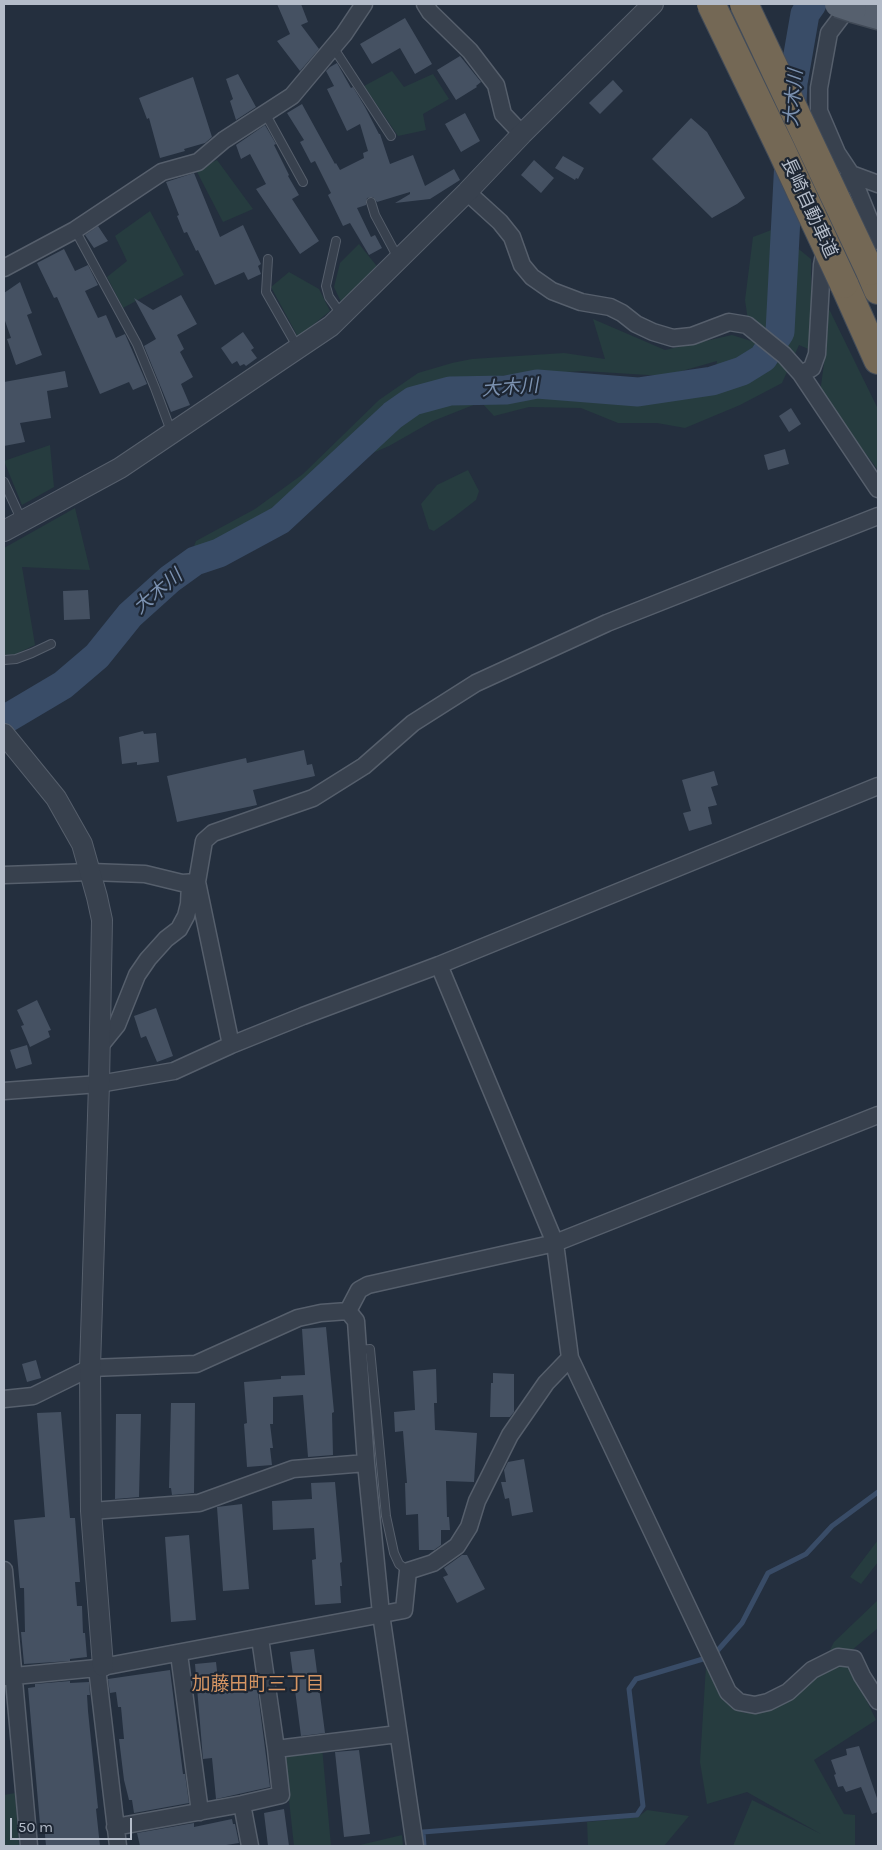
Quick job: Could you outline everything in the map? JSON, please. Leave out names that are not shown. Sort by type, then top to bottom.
[{"type":"highway","name":"長崎自動車道","points":[[710,4],[844,284],[878,360]]},
{"type":"highway","name":"長崎自動車道","points":[[744,4],[874,281]]},
{"type":"main road","points":[[847,5],[878,16]]},
{"type":"street","points":[[4,268],[75,230],[162,172],[198,162],[224,140],[292,96],[333,47],[364,4]]},
{"type":"street","points":[[425,4],[430,12],[470,51],[496,85],[503,114],[522,134]]},
{"type":"street","points":[[4,531],[120,468],[331,326],[653,4]]},
{"type":"street","points":[[847,5],[829,33],[819,88],[819,111],[837,154],[851,174],[878,241]]},
{"type":"street","points":[[851,174],[878,184]]},
{"type":"street","points":[[801,374],[812,368],[818,354],[822,265],[832,212],[845,182],[851,174]]},
{"type":"street","points":[[467,192],[500,222],[512,237],[522,265],[532,277],[552,291],[581,302],[610,307],[622,313],[636,324],[673,338],[692,336],[730,322],[747,325],[784,355],[801,374],[878,488]]},
{"type":"street","points":[[100,1046],[116,1025],[137,974],[148,959],[179,929],[186,916],[204,841],[213,833],[313,798],[364,766],[413,723],[476,683],[607,622],[878,516]]},
{"type":"street","points":[[6,736],[56,798],[82,844],[91,872],[102,920],[90,1368],[91,1512],[100,1667],[118,1846]]},
{"type":"street","points":[[4,1091],[99,1084],[174,1071],[231,1045],[439,964],[878,786]]},
{"type":"street","points":[[4,874],[91,872],[145,874],[182,883],[193,882]]},
{"type":"street","points":[[193,882],[231,1045]]},
{"type":"street","points":[[439,964],[555,1243],[570,1358],[728,1692],[740,1702],[755,1705],[768,1702],[788,1692],[812,1670],[838,1657],[854,1659],[862,1676],[877,1695]]},
{"type":"street","points":[[348,1311],[359,1290],[368,1285],[555,1243],[878,1115]]},
{"type":"street","points":[[4,1399],[33,1396],[90,1368],[196,1364],[298,1318],[321,1312],[348,1311]]},
{"type":"street","points":[[348,1311],[356,1321],[366,1463],[381,1614],[415,1846]]},
{"type":"street","points":[[8,1676],[100,1667],[179,1654],[404,1610],[408,1571],[433,1563],[457,1546],[470,1527],[477,1501],[510,1435],[546,1383],[570,1358]]},
{"type":"street","points":[[91,1512],[199,1503],[293,1469],[366,1463]]},
{"type":"street","points":[[4,1570],[8,1676],[29,1846]]},
{"type":"street","points":[[115,1827],[281,1795],[260,1638]]},
{"type":"street","points":[[179,1654],[200,1812]]},
{"type":"street","points":[[276,1749],[398,1734]]},
{"type":"street","points":[[242,1804],[250,1846]]},
{"type":"lane","points":[[333,47],[391,136]]},
{"type":"lane","points":[[265,113],[303,182]]},
{"type":"lane","points":[[371,202],[375,215],[399,259]]},
{"type":"lane","points":[[75,230],[137,344],[171,433]]},
{"type":"lane","points":[[336,242],[326,286],[329,297],[342,316]]},
{"type":"lane","points":[[268,259],[266,292],[298,348]]},
{"type":"lane","points":[[4,482],[22,521]]},
{"type":"lane","points":[[4,660],[16,659],[32,654],[51,644]]},
{"type":"lane","points":[[358,1350],[370,1349],[386,1516],[394,1553],[399,1564],[408,1571]]},
{"type":"green space","points":[[392,71],[404,87],[433,74],[449,99],[423,114],[426,130],[398,136],[364,86]]},
{"type":"green space","points":[[217,160],[253,209],[223,222],[196,170]]},
{"type":"green space","points":[[150,211],[184,275],[123,308],[107,277],[127,261],[115,236]]},
{"type":"green space","points":[[774,229],[811,259],[811,302],[829,309],[878,409],[878,470],[820,393],[825,356],[799,345],[782,383],[740,405],[685,428],[657,423],[618,423],[581,408],[529,407],[494,416],[481,402],[433,421],[389,446],[361,458],[387,431],[423,409],[543,389],[638,400],[712,388],[717,361],[664,376],[583,371],[466,378],[414,393],[390,409],[273,517],[221,546],[190,556],[196,541],[255,509],[303,474],[379,400],[418,373],[472,359],[564,353],[605,359],[593,319],[665,350],[732,335],[751,341],[745,300],[753,237]]},
{"type":"green space","points":[[359,244],[380,270],[341,302],[334,287],[340,263]]},
{"type":"green space","points":[[289,272],[319,289],[330,311],[298,337],[271,287]]},
{"type":"green space","points":[[50,445],[54,487],[22,505],[4,461]]},
{"type":"green space","points":[[468,470],[479,491],[476,500],[434,531],[429,529],[421,504],[437,485]]},
{"type":"green space","points":[[75,508],[90,570],[22,567],[35,645],[16,654],[4,655],[4,548]]},
{"type":"green space","points":[[878,1540],[878,1562],[861,1584],[850,1577]]},
{"type":"green space","points":[[878,1600],[878,1628],[845,1656],[876,1720],[814,1760],[844,1814],[855,1815],[855,1846],[733,1846],[752,1800],[821,1834],[747,1792],[707,1804],[700,1762],[706,1666],[730,1705],[744,1713],[776,1704],[819,1672],[834,1642]]},
{"type":"green space","points":[[322,1747],[331,1846],[294,1846],[284,1754]]},
{"type":"green space","points":[[15,1793],[19,1846],[4,1846],[4,1795]]},
{"type":"green space","points":[[647,1810],[689,1816],[664,1846],[588,1846],[587,1822],[638,1817]]},
{"type":"green space","points":[[402,1835],[403,1846],[356,1846]]},
{"type":"building","points":[[277,4],[301,4],[308,22],[301,25],[319,49],[300,71],[277,41],[290,34]]},
{"type":"building","points":[[405,18],[432,64],[415,74],[400,48],[372,64],[360,44]]},
{"type":"building","points":[[460,56],[481,82],[477,87],[456,100],[437,70]]},
{"type":"building","points":[[337,63],[380,134],[390,164],[413,155],[425,186],[454,169],[460,180],[430,199],[395,203],[410,194],[410,192],[377,202],[373,197],[367,198],[366,205],[357,208],[371,237],[375,235],[382,248],[369,255],[350,223],[343,226],[328,195],[331,193],[315,161],[311,163],[300,142],[304,140],[287,113],[302,104],[340,170],[364,158],[363,153],[368,151],[360,124],[347,131],[327,89],[334,86],[326,71]]},
{"type":"building","points":[[238,74],[256,107],[236,120],[230,101],[233,99],[226,79]]},
{"type":"building","points":[[193,77],[212,137],[205,143],[160,158],[149,118],[147,119],[139,98]]},
{"type":"building","points":[[613,80],[623,91],[600,114],[589,103]]},
{"type":"building","points":[[465,113],[480,141],[461,152],[445,124]]},
{"type":"building","points":[[691,118],[707,132],[745,198],[712,218],[652,159]]},
{"type":"building","points":[[265,125],[276,144],[274,145],[288,176],[299,195],[292,199],[319,241],[300,254],[256,189],[266,184],[250,154],[241,159],[236,145]]},
{"type":"building","points":[[563,156],[584,168],[578,179],[576,178],[575,180],[555,168]]},
{"type":"building","points":[[534,160],[554,178],[541,193],[521,175]]},
{"type":"building","points":[[194,173],[220,237],[243,225],[261,264],[258,266],[261,274],[248,280],[244,272],[215,285],[198,250],[196,251],[187,232],[184,233],[166,182]]},
{"type":"building","points":[[98,226],[108,241],[94,248],[85,235]]},
{"type":"building","points":[[64,249],[75,271],[88,265],[98,285],[85,291],[98,318],[106,315],[116,338],[125,334],[147,384],[133,390],[129,382],[100,394],[57,297],[54,298],[37,263]]},
{"type":"building","points":[[20,282],[32,313],[27,315],[42,355],[16,365],[7,339],[11,338],[4,318],[4,293]]},
{"type":"building","points":[[181,295],[197,324],[177,335],[184,349],[180,352],[193,377],[181,384],[190,405],[171,412],[144,346],[156,339],[134,298],[153,310]]},
{"type":"building","points":[[243,332],[254,348],[251,350],[257,358],[246,366],[244,364],[240,366],[237,361],[232,364],[221,348]]},
{"type":"building","points":[[65,371],[68,387],[47,391],[51,418],[20,423],[25,442],[4,446],[4,382]]},
{"type":"building","points":[[791,408],[801,424],[789,432],[779,416]]},
{"type":"building","points":[[785,449],[789,464],[768,470],[764,455]]},
{"type":"building","points":[[88,590],[90,619],[64,620],[63,591]]},
{"type":"building","points":[[143,731],[144,734],[156,733],[159,762],[137,765],[137,762],[122,764],[119,737]]},
{"type":"building","points":[[304,750],[307,765],[312,764],[315,776],[253,790],[257,805],[177,822],[167,776],[246,758],[247,763]]},
{"type":"building","points":[[714,771],[718,785],[711,787],[717,805],[708,807],[712,824],[689,831],[683,813],[691,811],[682,780]]},
{"type":"building","points":[[37,1000],[51,1030],[48,1031],[50,1037],[30,1047],[21,1026],[24,1025],[17,1010]]},
{"type":"building","points":[[156,1008],[173,1056],[157,1062],[146,1036],[141,1038],[134,1016]]},
{"type":"building","points":[[27,1045],[32,1064],[16,1069],[10,1050]]},
{"type":"building","points":[[326,1327],[334,1412],[332,1413],[333,1455],[308,1457],[303,1395],[273,1397],[273,1424],[270,1424],[273,1448],[270,1448],[272,1465],[247,1467],[244,1424],[247,1423],[244,1382],[281,1379],[281,1376],[305,1375],[302,1329]]},
{"type":"building","points":[[36,1360],[41,1378],[27,1382],[22,1364]]},
{"type":"building","points":[[436,1369],[437,1403],[434,1403],[435,1430],[477,1433],[474,1482],[446,1481],[447,1517],[449,1517],[450,1530],[441,1530],[441,1545],[434,1550],[419,1550],[418,1514],[406,1515],[405,1483],[407,1483],[403,1431],[395,1432],[394,1412],[415,1410],[413,1371]]},
{"type":"building","points":[[493,1373],[514,1374],[514,1412],[510,1417],[490,1417]]},
{"type":"building","points":[[171,1403],[195,1403],[194,1493],[172,1495],[171,1488],[169,1488]]},
{"type":"building","points":[[61,1412],[70,1518],[75,1518],[80,1582],[75,1582],[77,1606],[82,1606],[83,1633],[85,1633],[87,1657],[70,1659],[70,1661],[24,1664],[21,1632],[25,1632],[24,1588],[20,1588],[14,1520],[45,1517],[37,1413]]},
{"type":"building","points":[[116,1414],[141,1414],[139,1497],[115,1499]]},
{"type":"building","points":[[524,1459],[533,1512],[512,1516],[509,1498],[505,1499],[501,1482],[506,1482],[504,1470],[508,1462]]},
{"type":"building","points":[[335,1482],[342,1562],[340,1563],[341,1603],[315,1605],[312,1560],[316,1559],[314,1528],[273,1530],[272,1501],[312,1499],[311,1483]]},
{"type":"building","points":[[242,1504],[249,1589],[223,1591],[217,1507]]},
{"type":"building","points":[[189,1535],[196,1620],[171,1622],[165,1537]]},
{"type":"building","points":[[462,1555],[467,1555],[485,1589],[457,1603],[443,1577],[448,1575],[444,1568]]},
{"type":"building","points":[[314,1649],[325,1733],[301,1736],[290,1652]]},
{"type":"building","points":[[216,1662],[219,1689],[257,1686],[270,1787],[216,1799],[212,1758],[203,1759],[195,1664]]},
{"type":"building","points":[[170,1670],[183,1774],[185,1774],[189,1803],[134,1813],[132,1800],[129,1800],[124,1780],[119,1739],[124,1739],[121,1707],[118,1707],[116,1692],[110,1693],[108,1679]]},
{"type":"building","points":[[70,1681],[70,1683],[89,1682],[90,1695],[87,1695],[88,1711],[100,1846],[46,1846],[44,1824],[40,1824],[28,1688],[35,1687],[35,1684]]},
{"type":"building","points":[[859,1746],[878,1801],[878,1812],[872,1814],[861,1787],[846,1792],[843,1786],[838,1787],[831,1760],[847,1755],[846,1749]]},
{"type":"building","points":[[359,1750],[370,1834],[344,1837],[335,1752]]},
{"type":"building","points":[[284,1809],[289,1846],[268,1846],[264,1813]]},
{"type":"building","points":[[232,1819],[239,1843],[220,1846],[140,1846],[137,1833],[194,1823],[194,1827]]},
{"type":"waterway","name":"大木川","points":[[4,720],[63,685],[97,656],[130,615],[170,579],[195,561],[219,553],[280,520],[393,415],[413,401],[450,391],[506,390],[537,384],[638,392],[712,381],[742,371],[763,358],[780,332],[793,83],[805,14],[812,4]]},
{"type":"waterway","points":[[718,1650],[742,1623],[768,1573],[806,1554],[832,1526],[878,1492]]},
{"type":"waterway","points":[[424,1846],[423,1832],[637,1815],[643,1806],[629,1689],[636,1679],[703,1659]]},
{"type":"district","name":"加藤田町三丁目","points":[[258,1685]]}]
